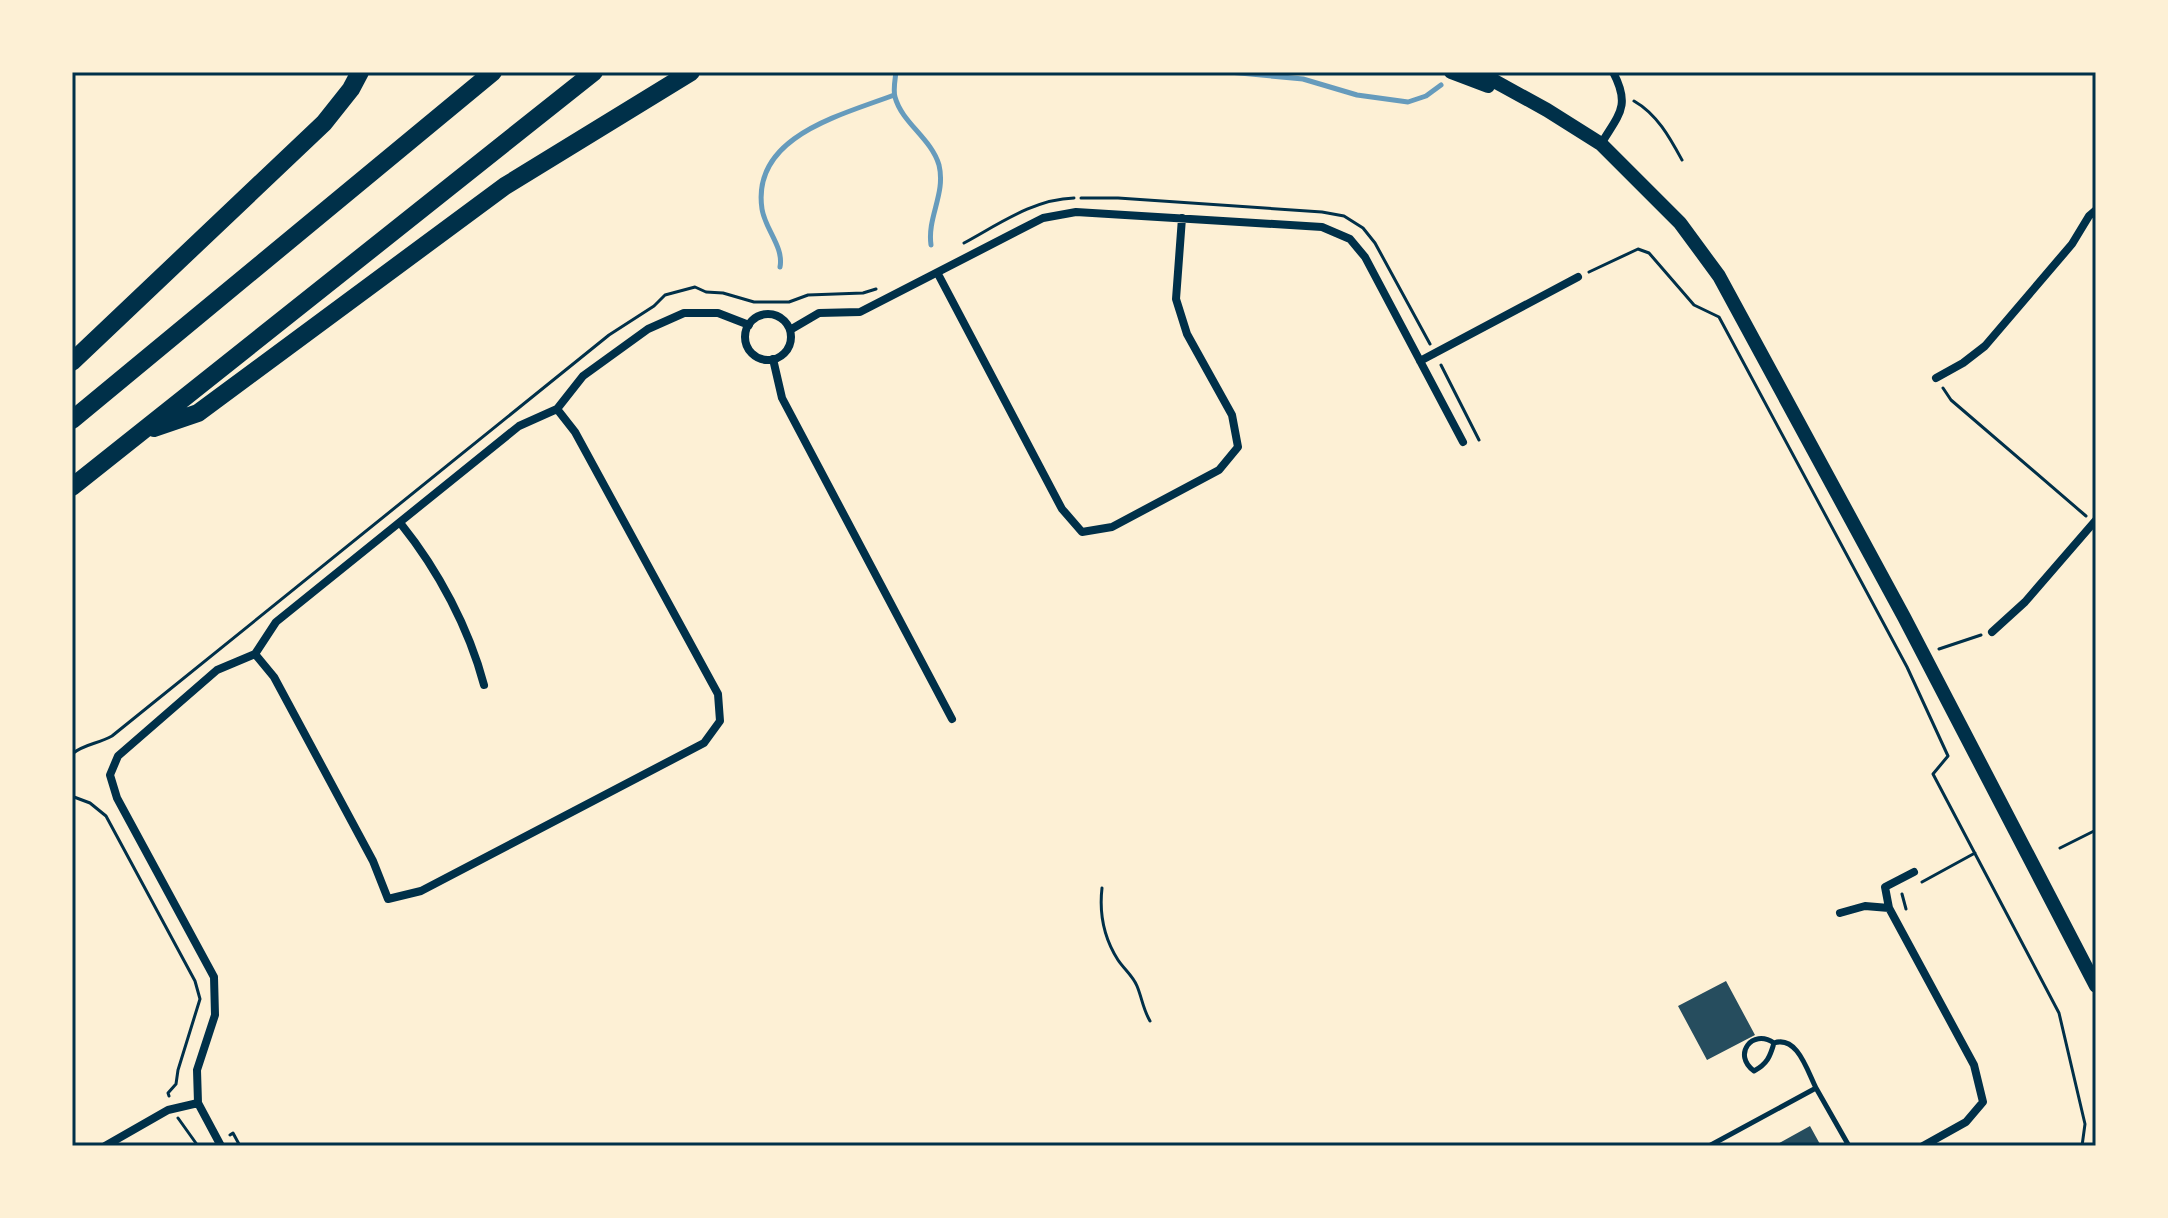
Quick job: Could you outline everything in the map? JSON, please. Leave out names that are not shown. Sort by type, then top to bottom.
[{"type":"highway","points":[[72,362],[324,123],[351,89],[360,72]]},
{"type":"highway","points":[[72,420],[493,72]]},
{"type":"highway","points":[[72,487],[594,72]]},
{"type":"highway","points":[[140,433],[198,413],[505,186],[691,72]]},
{"type":"main road","points":[[1451,72],[1547,110]]},
{"type":"main road","points":[[1478,72],[1601,144],[1680,223],[1719,276],[1897,604],[2096,986]]},
{"type":"street","points":[[1601,144],[1618,116],[1623,96],[1613,72]]},
{"type":"street","points":[[1936,378],[1985,346],[2072,244],[2096,210]]},
{"type":"street","points":[[790,330],[819,313],[860,312],[1043,218],[1076,212],[1322,227],[1350,239],[1365,257],[1463,442]]},
{"type":"street","points":[[938,274],[1062,509],[1082,532],[1112,527],[1219,470],[1238,447],[1232,415],[1187,334],[1176,299],[1182,218]]},
{"type":"street","points":[[1420,361],[1578,277]]},
{"type":"street","points":[[221,1146],[198,1103],[197,1070],[215,1015],[214,977],[117,798],[110,775],[118,756],[217,670],[255,654],[276,622],[519,426],[557,409],[583,376],[648,329],[684,313],[718,313],[749,325]]},
{"type":"street","points":[[761,315],[782,319],[790,330],[787,349],[773,359],[755,356],[746,335],[749,325],[761,315]]},
{"type":"street","points":[[773,359],[782,398],[952,719]]},
{"type":"street","points":[[255,654],[281,690],[373,861],[388,899],[421,891],[704,743],[720,721],[718,694],[575,432],[557,409]]},
{"type":"street","points":[[1992,632],[2025,602],[2095,521]]},
{"type":"street","points":[[401,524],[424,552],[475,652],[484,685]]},
{"type":"street","points":[[1914,872],[1885,887],[1891,913],[1974,1065],[1983,1102],[1966,1122],[1923,1146]]},
{"type":"street","points":[[1840,913],[1865,906],[1891,913]]},
{"type":"street","points":[[105,1146],[174,1109],[198,1103]]},
{"type":"lane","points":[[1758,1037],[1774,1043],[1764,1066],[1754,1071],[1747,1066],[1743,1057],[1744,1048],[1750,1041],[1758,1037]]},
{"type":"lane","points":[[1774,1043],[1789,1042],[1801,1057],[1849,1146]]},
{"type":"lane","points":[[1709,1146],[1816,1088]]},
{"type":"path","points":[[1623,96],[1641,105],[1666,131],[1682,160]]},
{"type":"path","points":[[1578,277],[1638,249],[1649,253],[1694,305],[1719,317],[1907,667],[1948,756],[1933,774],[2059,1013],[2085,1124],[2082,1146]]},
{"type":"path","points":[[1936,378],[1951,400],[2095,521]]},
{"type":"path","points":[[1939,649],[1992,632]]},
{"type":"path","points":[[72,794],[106,816],[195,981],[200,999],[176,1084],[168,1093],[180,1122],[198,1146]]},
{"type":"path","points":[[2060,848],[2096,830]]},
{"type":"path","points":[[1914,887],[1975,853]]},
{"type":"path","points":[[1102,888],[1100,910],[1107,938],[1118,960],[1137,985],[1143,1010],[1150,1021]]},
{"type":"path","points":[[1891,913],[1906,909],[1902,894]]},
{"type":"building","points":[[1726,981],[1755,1035],[1707,1060],[1678,1006]]},
{"type":"building","points":[[1810,1126],[1821,1146],[1774,1146]]},
{"type":"waterway","points":[[896,72],[894,91],[899,106],[930,147],[939,165],[941,176],[930,235],[931,245]]},
{"type":"waterway","points":[[1229,72],[1303,79],[1357,95],[1408,102],[1426,96],[1441,85]]},
{"type":"waterway","points":[[780,267],[777,245],[762,209],[762,184],[771,163],[785,146],[804,132],[894,95]]}]
